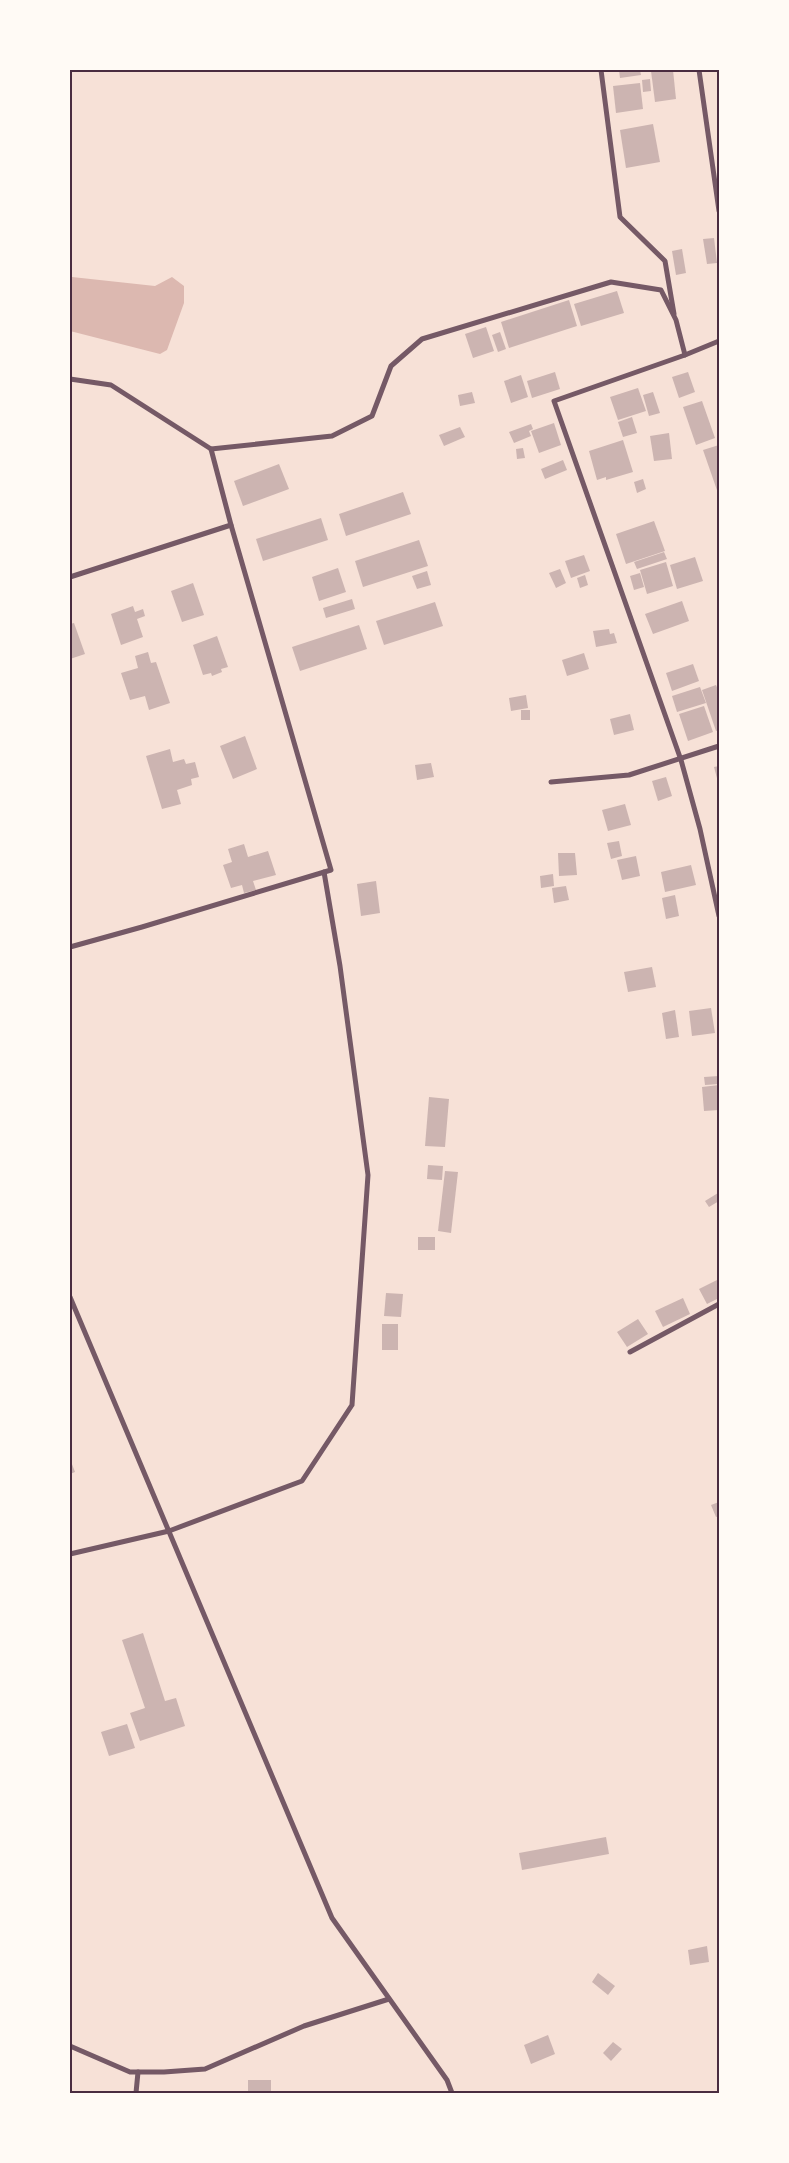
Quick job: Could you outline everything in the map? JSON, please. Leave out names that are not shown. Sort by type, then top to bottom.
[{"type":"street","points":[[601,70],[620,218],[665,261],[685,356]]},
{"type":"street","points":[[699,70],[719,211]]},
{"type":"street","points":[[70,379],[111,385],[211,449],[332,436],[372,416],[391,366],[422,339],[611,282],[661,290],[676,320]]},
{"type":"street","points":[[719,341],[685,356],[554,401],[681,760],[700,829],[719,916]]},
{"type":"street","points":[[70,947],[331,870],[231,525],[211,449]]},
{"type":"street","points":[[70,577],[231,525]]},
{"type":"street","points":[[551,782],[629,775],[681,760],[719,746]]},
{"type":"street","points":[[70,1554],[168,1531],[302,1481],[352,1405],[368,1175],[351,1064],[340,966],[324,872]]},
{"type":"street","points":[[70,1297],[332,1918],[447,2080],[452,2093]]},
{"type":"street","points":[[630,1352],[719,1304]]},
{"type":"street","points":[[70,2046],[130,2072],[205,2069],[304,2026],[389,1998]]},
{"type":"street","points":[[136,2093],[138,2072]]},
{"type":"shaded area","points":[[172,277],[184,286],[184,303],[167,350],[160,354],[70,331],[70,278],[155,286]]},
{"type":"building","points":[[619,70],[640,70],[641,75],[620,78]]},
{"type":"building","points":[[673,70],[676,99],[655,102],[651,71]]},
{"type":"building","points":[[650,79],[651,91],[643,92],[642,80]]},
{"type":"building","points":[[640,83],[643,109],[616,113],[613,86]]},
{"type":"building","points":[[653,124],[660,162],[626,168],[620,130]]},
{"type":"building","points":[[714,238],[717,263],[707,264],[703,239]]},
{"type":"building","points":[[682,249],[686,273],[676,275],[672,251]]},
{"type":"building","points":[[617,291],[624,313],[581,326],[574,304]]},
{"type":"building","points":[[569,300],[577,326],[509,348],[501,322]]},
{"type":"building","points":[[486,327],[494,351],[473,358],[465,334]]},
{"type":"building","points":[[500,332],[506,349],[498,352],[492,335]]},
{"type":"building","points":[[555,372],[560,389],[532,398],[527,381]]},
{"type":"building","points":[[688,372],[695,392],[679,398],[672,377]]},
{"type":"building","points":[[521,375],[528,397],[511,403],[504,381]]},
{"type":"building","points":[[638,388],[646,411],[618,420],[610,397]]},
{"type":"building","points":[[472,392],[475,403],[460,406],[458,395]]},
{"type":"building","points":[[653,392],[660,413],[649,416],[643,395]]},
{"type":"building","points":[[702,401],[715,438],[696,445],[683,407]]},
{"type":"building","points":[[632,417],[637,433],[623,437],[618,422]]},
{"type":"building","points":[[554,423],[561,445],[539,453],[531,431]]},
{"type":"building","points":[[531,424],[533,429],[529,431],[531,436],[514,443],[509,432]]},
{"type":"building","points":[[460,427],[465,437],[444,446],[439,435]]},
{"type":"building","points":[[669,433],[672,459],[654,461],[650,436]]},
{"type":"building","points":[[623,440],[633,472],[606,480],[606,477],[597,480],[589,451]]},
{"type":"building","points":[[719,445],[719,496],[703,450]]},
{"type":"building","points":[[523,448],[525,458],[517,459],[516,449]]},
{"type":"building","points":[[563,460],[567,470],[545,479],[541,469]]},
{"type":"building","points":[[279,464],[289,489],[243,506],[234,481]]},
{"type":"building","points":[[643,479],[646,489],[637,493],[634,482]]},
{"type":"building","points":[[403,492],[411,514],[346,536],[339,514]]},
{"type":"building","points":[[321,518],[328,540],[263,561],[256,539]]},
{"type":"building","points":[[654,521],[665,551],[626,564],[616,534]]},
{"type":"building","points":[[419,540],[428,566],[363,587],[355,561]]},
{"type":"building","points":[[664,552],[667,559],[637,569],[634,562]]},
{"type":"building","points":[[584,555],[590,571],[571,578],[565,561]]},
{"type":"building","points":[[695,557],[703,581],[677,589],[670,565]]},
{"type":"building","points":[[666,562],[673,586],[647,594],[640,570]]},
{"type":"building","points":[[338,568],[346,592],[319,601],[312,577]]},
{"type":"building","points":[[560,569],[566,583],[556,588],[549,573]]},
{"type":"building","points":[[427,571],[431,585],[417,589],[412,576]]},
{"type":"building","points":[[640,573],[644,587],[634,590],[630,576]]},
{"type":"building","points":[[585,575],[588,585],[580,588],[577,578]]},
{"type":"building","points":[[193,583],[204,615],[182,622],[171,591]]},
{"type":"building","points":[[352,599],[355,609],[326,618],[323,608]]},
{"type":"building","points":[[682,601],[689,621],[653,634],[645,614]]},
{"type":"building","points":[[435,602],[443,626],[384,645],[376,621]]},
{"type":"building","points":[[133,606],[135,612],[143,609],[145,616],[137,619],[143,637],[121,645],[111,614]]},
{"type":"building","points":[[74,623],[85,654],[70,659],[70,624]]},
{"type":"building","points":[[359,625],[367,649],[300,671],[292,647]]},
{"type":"building","points":[[609,629],[610,634],[614,633],[617,643],[596,647],[593,631]]},
{"type":"building","points":[[217,636],[228,667],[221,669],[222,672],[212,676],[211,673],[203,675],[193,645]]},
{"type":"building","points":[[148,652],[151,663],[156,662],[170,703],[149,710],[145,696],[130,700],[121,673],[138,668],[135,656]]},
{"type":"building","points":[[584,653],[589,669],[567,676],[562,660]]},
{"type":"building","points":[[693,664],[699,681],[672,691],[666,673]]},
{"type":"building","points":[[716,685],[719,692],[719,730],[716,731],[702,690]]},
{"type":"building","points":[[700,687],[706,703],[677,712],[672,696]]},
{"type":"building","points":[[526,695],[528,708],[511,711],[509,698]]},
{"type":"building","points":[[704,706],[713,732],[688,741],[679,714]]},
{"type":"building","points":[[521,710],[530,710],[530,720],[521,720]]},
{"type":"building","points":[[630,714],[634,730],[614,735],[610,719]]},
{"type":"building","points":[[245,736],[257,769],[233,779],[220,746]]},
{"type":"building","points":[[170,749],[173,762],[184,759],[186,764],[195,762],[199,777],[191,779],[192,785],[177,790],[181,804],[162,809],[146,756]]},
{"type":"building","points":[[431,763],[434,777],[417,780],[415,765]]},
{"type":"building","points":[[719,766],[719,782],[718,782],[714,767]]},
{"type":"building","points":[[666,777],[672,796],[658,801],[652,781]]},
{"type":"building","points":[[625,804],[631,825],[608,831],[602,810]]},
{"type":"building","points":[[619,841],[622,856],[611,859],[607,843]]},
{"type":"building","points":[[244,844],[248,857],[268,851],[276,875],[253,881],[256,890],[244,893],[242,885],[231,888],[223,865],[232,862],[228,849]]},
{"type":"building","points":[[558,853],[575,853],[577,875],[559,876]]},
{"type":"building","points":[[636,856],[640,876],[622,880],[617,860]]},
{"type":"building","points":[[691,865],[696,885],[665,892],[661,872]]},
{"type":"building","points":[[553,874],[554,886],[541,888],[540,876]]},
{"type":"building","points":[[376,881],[380,913],[361,916],[357,884]]},
{"type":"building","points":[[566,886],[569,900],[554,903],[552,888]]},
{"type":"building","points":[[675,895],[679,916],[666,919],[662,898]]},
{"type":"building","points":[[652,967],[656,987],[628,992],[624,972]]},
{"type":"building","points":[[711,1008],[715,1033],[692,1036],[689,1011]]},
{"type":"building","points":[[675,1010],[679,1037],[666,1039],[662,1013]]},
{"type":"building","points":[[719,1076],[719,1084],[705,1085],[704,1077]]},
{"type":"building","points":[[719,1085],[719,1110],[704,1111],[702,1087]]},
{"type":"building","points":[[429,1097],[449,1099],[445,1147],[425,1146]]},
{"type":"building","points":[[428,1165],[443,1166],[442,1180],[427,1179]]},
{"type":"building","points":[[445,1171],[458,1172],[451,1233],[438,1231]]},
{"type":"building","points":[[718,1193],[719,1201],[709,1207],[705,1201]]},
{"type":"building","points":[[418,1237],[435,1237],[435,1250],[418,1250]]},
{"type":"building","points":[[719,1279],[719,1298],[707,1304],[699,1289]]},
{"type":"building","points":[[386,1293],[403,1294],[401,1317],[384,1316]]},
{"type":"building","points":[[683,1298],[690,1314],[663,1327],[655,1311]]},
{"type":"building","points":[[638,1319],[648,1334],[627,1347],[617,1332]]},
{"type":"building","points":[[382,1324],[398,1324],[398,1350],[382,1350]]},
{"type":"building","points":[[70,1459],[75,1472],[70,1474]]},
{"type":"building","points":[[719,1502],[719,1516],[716,1517],[711,1505]]},
{"type":"building","points":[[143,1633],[165,1701],[176,1698],[185,1726],[140,1741],[130,1713],[145,1708],[122,1640]]},
{"type":"building","points":[[127,1724],[135,1748],[109,1756],[101,1732]]},
{"type":"building","points":[[606,1837],[609,1854],[522,1870],[519,1853]]},
{"type":"building","points":[[707,1946],[709,1962],[690,1965],[688,1950]]},
{"type":"building","points":[[598,1973],[615,1986],[608,1995],[592,1982]]},
{"type":"building","points":[[548,2035],[555,2054],[531,2064],[524,2045]]},
{"type":"building","points":[[613,2042],[622,2049],[611,2061],[603,2053]]},
{"type":"building","points":[[248,2080],[271,2080],[271,2093],[248,2093]]}]
